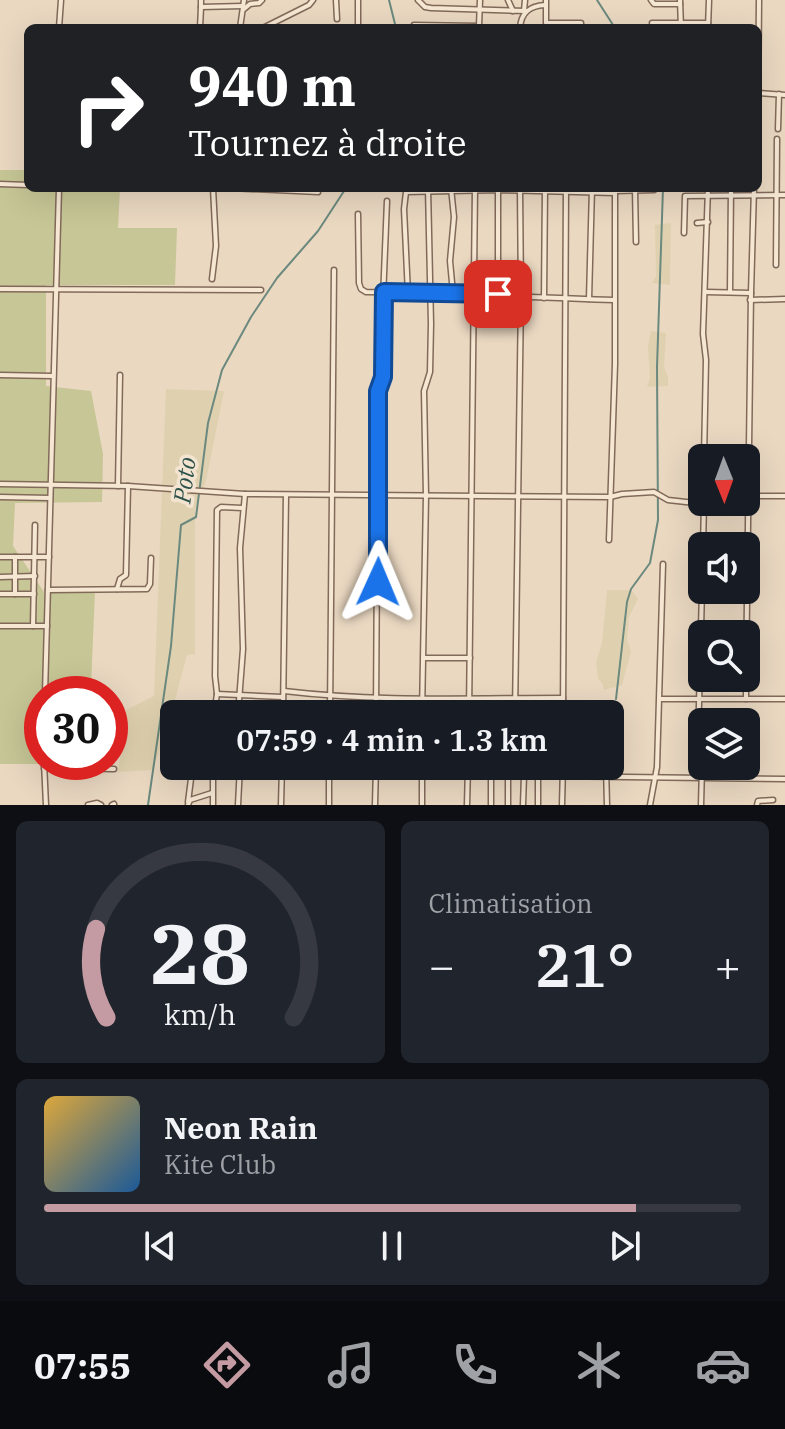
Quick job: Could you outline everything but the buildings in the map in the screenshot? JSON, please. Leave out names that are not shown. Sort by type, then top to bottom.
[{"type":"street","points":[[59,24],[61,0]]},
{"type":"street","points":[[200,24],[201,3],[243,6],[262,0]]},
{"type":"street","points":[[271,24],[313,0]]},
{"type":"street","points":[[336,0],[337,19]]},
{"type":"street","points":[[358,0],[358,24]]},
{"type":"street","points":[[418,0],[425,7],[513,11],[525,11],[546,3],[546,24]]},
{"type":"street","points":[[452,0],[452,8]]},
{"type":"street","points":[[479,24],[480,0]]},
{"type":"street","points":[[508,0],[513,11]]},
{"type":"street","points":[[520,24],[525,0]]},
{"type":"street","points":[[651,0],[654,4],[680,2],[681,24]]},
{"type":"street","points":[[708,24],[709,0]]},
{"type":"street","points":[[759,0],[759,24]]},
{"type":"street","points":[[652,23],[662,24]]},
{"type":"street","points":[[762,93],[782,95],[778,129]]},
{"type":"street","points":[[776,265],[777,139]]},
{"type":"street","points":[[0,184],[24,185]]},
{"type":"street","points":[[46,676],[59,192]]},
{"type":"street","points":[[212,279],[216,246],[213,192]]},
{"type":"street","points":[[406,192],[408,294]]},
{"type":"street","points":[[422,698],[426,496],[424,391],[430,372],[428,192]]},
{"type":"street","points":[[451,192],[454,217],[450,261],[453,293]]},
{"type":"street","points":[[469,698],[475,192]]},
{"type":"street","points":[[498,192],[498,294]]},
{"type":"street","points":[[516,698],[520,192]]},
{"type":"street","points":[[544,298],[545,192]]},
{"type":"street","points":[[217,694],[563,698],[566,192]]},
{"type":"street","points":[[589,299],[592,192]]},
{"type":"street","points":[[609,540],[615,364],[615,192]]},
{"type":"street","points":[[635,192],[636,242]]},
{"type":"street","points":[[704,444],[706,360],[703,334],[708,192]]},
{"type":"street","points":[[730,292],[731,192]]},
{"type":"street","points":[[748,444],[753,192]]},
{"type":"street","points":[[684,233],[683,198],[785,195]]},
{"type":"street","points":[[376,698],[378,391],[383,377],[387,201]]},
{"type":"street","points":[[358,214],[360,286],[366,292],[614,300]]},
{"type":"street","points":[[697,223],[708,222]]},
{"type":"street","points":[[330,697],[334,270]]},
{"type":"street","points":[[0,289],[261,290]]},
{"type":"street","points":[[706,292],[751,293]]},
{"type":"street","points":[[750,300],[785,299]]},
{"type":"street","points":[[0,375],[52,376]]},
{"type":"street","points":[[118,486],[120,375]]},
{"type":"street","points":[[0,484],[128,486],[286,495],[610,497],[654,492],[668,500],[688,502]]},
{"type":"street","points":[[117,589],[120,579],[126,575],[128,486]]},
{"type":"street","points":[[240,700],[240,548],[245,494]]},
{"type":"street","points":[[284,700],[286,495]]},
{"type":"street","points":[[760,496],[785,496]]},
{"type":"street","points":[[0,497],[50,498]]},
{"type":"street","points":[[216,700],[217,510],[221,507],[242,508]]},
{"type":"street","points":[[746,620],[747,516]]},
{"type":"street","points":[[33,626],[35,525]]},
{"type":"street","points":[[0,557],[49,557]]},
{"type":"street","points":[[15,557],[15,594]]},
{"type":"street","points":[[48,590],[149,588],[151,558]]},
{"type":"street","points":[[650,805],[656,777],[661,699],[663,564]]},
{"type":"street","points":[[0,577],[35,576]]},
{"type":"street","points":[[0,594],[34,594]]},
{"type":"street","points":[[700,708],[702,604]]},
{"type":"street","points":[[0,626],[47,626]]},
{"type":"street","points":[[424,658],[470,658]]},
{"type":"street","points":[[746,692],[746,699]]},
{"type":"street","points":[[661,699],[785,699]]},
{"type":"street","points":[[624,777],[688,778]]},
{"type":"street","points":[[760,779],[785,779]]},
{"type":"street","points":[[45,780],[46,805]]},
{"type":"street","points":[[188,803],[191,780]]},
{"type":"street","points":[[213,805],[214,780]]},
{"type":"street","points":[[238,805],[239,780]]},
{"type":"street","points":[[281,805],[282,780]]},
{"type":"street","points":[[329,780],[329,805]]},
{"type":"street","points":[[375,805],[376,780]]},
{"type":"street","points":[[422,780],[422,805]]},
{"type":"street","points":[[467,805],[468,780]]},
{"type":"street","points":[[491,780],[491,805]]},
{"type":"street","points":[[508,805],[511,780]]},
{"type":"street","points":[[523,805],[524,780]]},
{"type":"street","points":[[538,780],[538,805]]},
{"type":"street","points":[[562,805],[563,780]]},
{"type":"street","points":[[607,780],[607,805]]},
{"type":"street","points":[[701,805],[702,780]]},
{"type":"street","points":[[188,803],[213,792]]},
{"type":"street","points":[[757,805],[758,801],[773,800]]},
{"type":"street","points":[[88,805],[101,805]]},
{"type":"shaded area","points":[[0,170],[24,170],[24,192],[120,192],[118,228],[177,228],[175,285],[46,285],[46,386],[91,391],[103,454],[102,502],[15,503],[13,546],[44,592],[95,592],[91,676],[24,676],[24,764],[0,764]]},
{"type":"shaded area","points":[[671,223],[670,285],[652,283],[656,276],[655,225]]},
{"type":"shaded area","points":[[651,331],[666,333],[664,367],[668,386],[647,387]]},
{"type":"shaded area","points":[[166,389],[224,391],[206,481],[195,508],[195,654],[187,655],[175,700],[160,700],[160,748],[153,770],[128,771],[128,709],[154,696]]},
{"type":"shaded area","points":[[607,590],[631,590],[638,599],[629,617],[627,640],[631,651],[622,685],[604,690],[598,679],[596,662],[602,643]]},
{"type":"waterway","name":"Poto","points":[[389,0],[395,24]]},
{"type":"waterway","points":[[597,0],[612,24]]},
{"type":"waterway","name":"Poto","points":[[148,805],[171,646],[181,525],[196,517],[208,423],[222,370],[277,278],[318,231],[343,192]]},
{"type":"waterway","points":[[616,699],[627,602],[631,589],[650,563],[658,520],[657,367],[663,192]]},
{"type":"route","points":[[378,582],[378,391],[383,377],[384,292],[498,294]]}]
